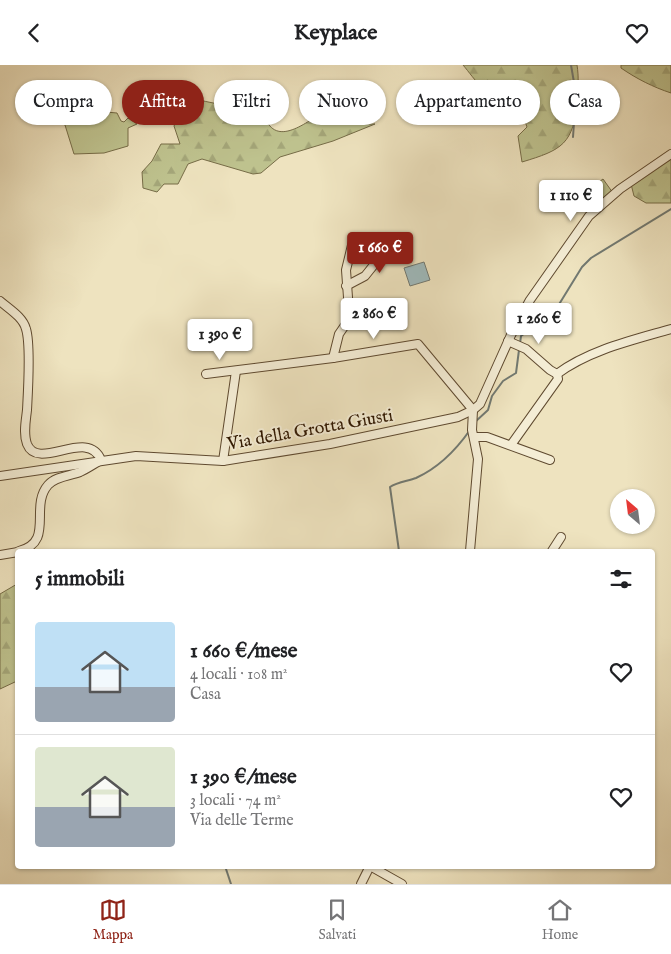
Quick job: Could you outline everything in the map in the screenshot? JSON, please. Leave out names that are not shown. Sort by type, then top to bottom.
[{"type":"street","points":[[473,410],[480,404],[513,329],[530,300],[589,216],[620,189],[671,154]]},
{"type":"street","points":[[334,358],[340,335],[348,321],[350,311],[346,286],[346,270],[354,237]]},
{"type":"street","points":[[346,286],[365,276],[393,241],[401,238]]},
{"type":"street","points":[[0,301],[21,320],[26,329],[28,393],[25,431],[28,445],[32,451],[39,454],[90,448],[97,452],[101,460],[81,471],[56,479],[47,486],[41,499],[38,538],[33,546],[24,549]]},
{"type":"street","points":[[557,374],[565,367],[606,349],[671,329]]},
{"type":"street","points":[[508,341],[526,349],[557,374],[558,379],[512,445]]},
{"type":"street","points":[[206,374],[418,345],[473,410],[473,430],[478,459],[470,549]]},
{"type":"street","points":[[223,461],[236,371]]},
{"type":"street","name":"Via della Grotta Giusti","points":[[0,476],[101,460],[147,456],[223,461],[330,444],[458,417],[473,410]]},
{"type":"street","points":[[473,430],[550,460]]},
{"type":"street","points":[[553,549],[561,537]]},
{"type":"street","points":[[0,555],[15,552]]},
{"type":"street","points":[[360,884],[368,869]]},
{"type":"street","points":[[375,869],[402,884]]},
{"type":"green space","points":[[463,65],[577,65],[578,80],[550,80],[550,125],[573,125],[569,136],[556,149],[522,162],[518,136],[527,127],[526,125],[540,125],[540,80],[474,79]]},
{"type":"green space","points":[[621,65],[671,65],[671,93],[639,79],[621,68]]},
{"type":"green space","points":[[204,101],[214,103],[214,125],[270,125],[278,131],[286,131],[303,125],[373,125],[333,141],[280,157],[261,173],[253,174],[202,159],[188,164],[178,184],[164,184],[157,192],[143,188],[142,172],[152,161],[161,144],[180,144],[174,126],[204,125]]},
{"type":"green space","points":[[112,113],[117,113],[122,125],[135,125],[128,128],[128,146],[104,153],[74,154],[65,125],[112,125]]},
{"type":"green space","points":[[671,159],[671,203],[646,203],[634,196],[631,184]]},
{"type":"green space","points":[[603,179],[613,193],[586,212],[576,199]]},
{"type":"green space","points":[[15,585],[15,682],[0,689],[0,594]]},
{"type":"water","points":[[424,262],[430,280],[410,286],[404,268]]},
{"type":"waterway","points":[[571,65],[576,94],[573,137]]},
{"type":"waterway","points":[[520,343],[521,336],[532,328],[536,316],[558,306],[582,267],[591,258],[671,209]]},
{"type":"waterway","points":[[475,422],[488,410],[492,396],[503,381],[516,373],[519,350]]},
{"type":"waterway","points":[[399,549],[390,487],[416,478],[432,469],[459,445],[470,430]]},
{"type":"waterway","points":[[226,869],[231,884]]}]
